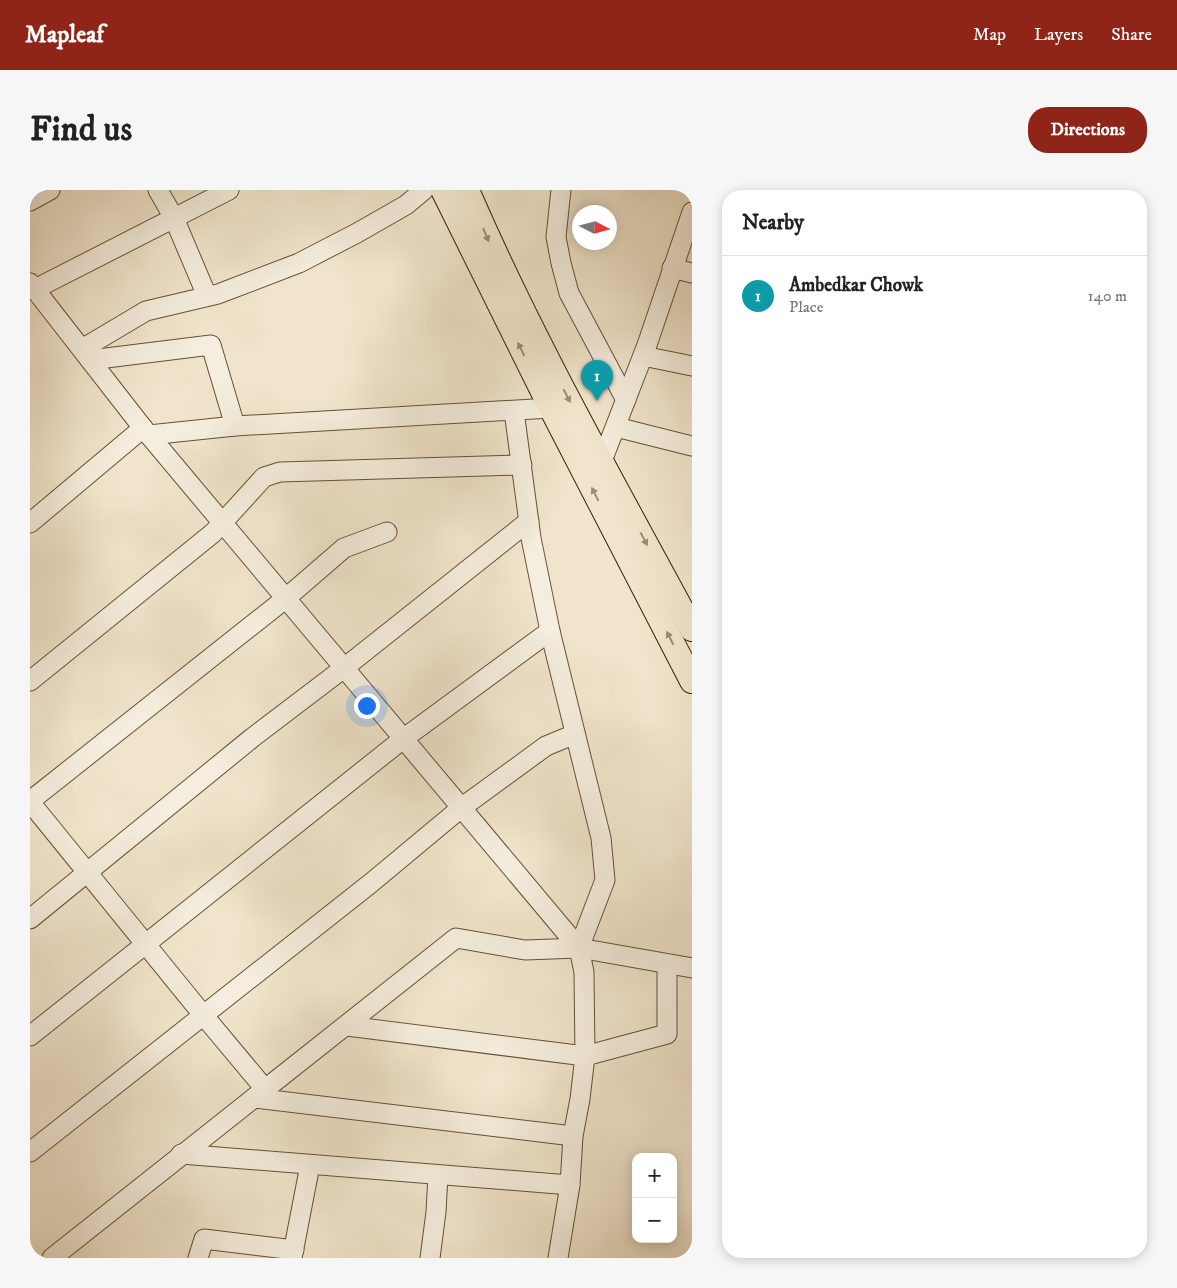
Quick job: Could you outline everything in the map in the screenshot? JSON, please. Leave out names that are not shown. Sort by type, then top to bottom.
[{"type":"main road","points":[[443,190],[551,408],[692,681]]},
{"type":"main road","points":[[467,190],[491,247],[568,398],[692,629]]},
{"type":"street","points":[[30,201],[50,190]]},
{"type":"street","points":[[158,190],[174,218],[207,296]]},
{"type":"street","points":[[229,190],[33,286],[146,431],[402,739],[579,948],[584,972],[585,1056],[573,1136],[570,1185],[558,1258]]},
{"type":"street","points":[[86,354],[146,311],[218,294],[299,263],[406,205],[424,190]]},
{"type":"street","points":[[561,190],[556,237],[570,293],[626,400]]},
{"type":"street","points":[[602,461],[643,356],[692,212]]},
{"type":"street","points":[[672,268],[692,272]]},
{"type":"street","points":[[86,354],[212,345],[235,426]]},
{"type":"street","points":[[643,356],[692,366]]},
{"type":"street","points":[[30,523],[146,431],[551,408]]},
{"type":"street","points":[[514,411],[529,521],[550,631],[601,838],[605,880],[579,948]]},
{"type":"street","points":[[616,427],[692,446]]},
{"type":"street","points":[[30,681],[213,533],[264,477],[280,472],[522,465]]},
{"type":"street","points":[[30,919],[252,738],[344,668],[529,521]]},
{"type":"street","points":[[387,532],[344,548],[286,599],[30,801],[204,1016],[260,1094],[573,1136]]},
{"type":"street","points":[[30,1036],[402,739],[550,631]]},
{"type":"street","points":[[30,1152],[371,883],[461,808],[546,746],[576,734]]},
{"type":"street","points":[[52,1258],[456,938],[525,950],[579,948],[692,968]]},
{"type":"street","points":[[347,1026],[585,1056],[667,1034],[667,964]]},
{"type":"street","points":[[181,1154],[570,1185]]},
{"type":"street","points":[[198,1258],[204,1239],[293,1254],[310,1165]]},
{"type":"street","points":[[430,1258],[438,1175]]},
{"type":"place","name":"Ambedkar Chowk","points":[[597,401]]}]
